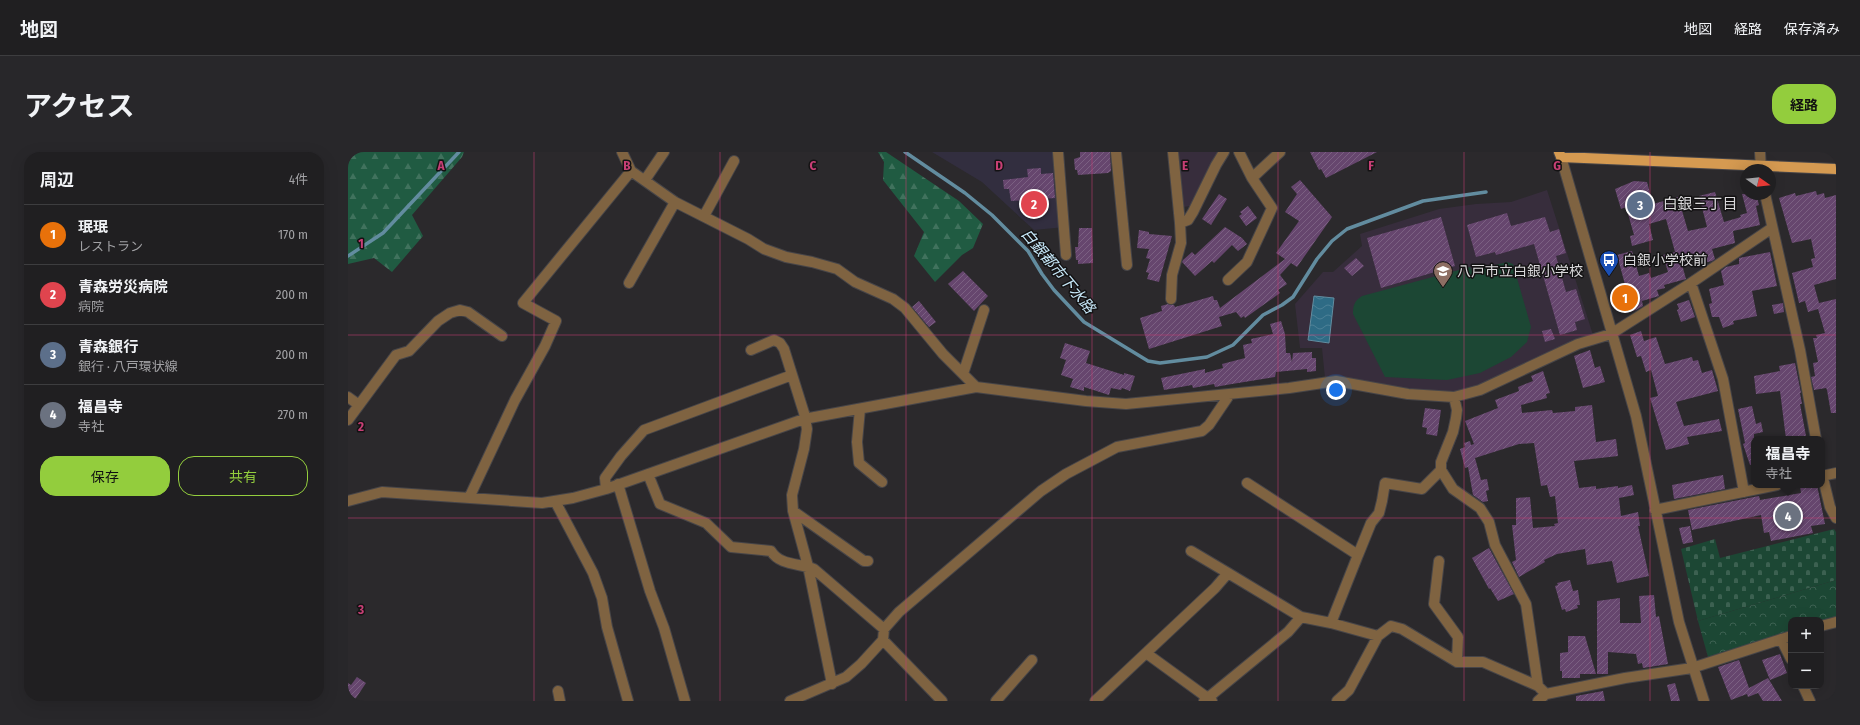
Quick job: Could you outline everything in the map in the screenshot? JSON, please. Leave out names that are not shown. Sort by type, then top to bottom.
[{"type":"main road","points":[[1560,155],[1740,167]]},
{"type":"main road","points":[[1776,168],[1836,169]]},
{"type":"street","points":[[622,152],[631,171],[675,202],[748,239],[764,249],[786,257],[837,269],[855,282],[893,299],[905,308],[943,354],[976,388]]},
{"type":"street","points":[[645,180],[664,152]]},
{"type":"street","points":[[1058,152],[1066,255]]},
{"type":"street","points":[[1116,152],[1126,265]]},
{"type":"street","points":[[1171,299],[1172,275],[1181,243],[1173,152]]},
{"type":"street","points":[[1180,223],[1188,220],[1193,212],[1224,152]]},
{"type":"street","points":[[1228,280],[1247,262],[1272,208],[1252,178],[1239,152]]},
{"type":"street","points":[[1252,178],[1280,152]]},
{"type":"street","points":[[1760,152],[1760,164]]},
{"type":"street","points":[[1560,155],[1636,416],[1679,622],[1692,668],[1704,701]]},
{"type":"street","points":[[704,216],[734,161]]},
{"type":"street","points":[[469,498],[515,400],[545,346],[556,321],[523,303],[631,171]]},
{"type":"street","points":[[1766,200],[1800,350],[1815,436]]},
{"type":"street","points":[[629,283],[675,202]]},
{"type":"street","points":[[348,501],[382,492],[542,503],[555,501],[606,489],[804,419],[976,388],[1086,401],[1126,404],[1230,394],[1336,381],[1408,394],[1454,397],[1480,390],[1578,344],[1611,334],[1691,283],[1772,228]]},
{"type":"street","points":[[1691,283],[1723,379],[1744,492]]},
{"type":"street","points":[[348,420],[396,355],[409,351],[438,321],[450,313],[460,310],[468,312],[502,336]]},
{"type":"street","points":[[963,374],[984,310]]},
{"type":"street","points":[[751,350],[774,340],[780,343],[784,349],[807,429],[804,449],[792,495],[793,511],[808,566],[832,684]]},
{"type":"street","points":[[606,489],[605,478],[621,456],[644,430],[792,375]]},
{"type":"street","points":[[790,701],[817,688],[832,684],[851,673],[883,640],[884,630],[912,600],[959,562],[989,534],[1041,491],[1066,474],[1117,447],[1202,431],[1209,425],[1230,394]]},
{"type":"street","points":[[348,397],[359,405]]},
{"type":"street","points":[[1454,397],[1457,410],[1456,418],[1453,432],[1441,462],[1441,470],[1453,489],[1480,508],[1489,522],[1495,545],[1526,604],[1538,686]]},
{"type":"street","points":[[860,409],[857,442],[859,463],[882,482]]},
{"type":"street","points":[[1331,623],[1358,555],[1366,539],[1371,523],[1379,513],[1385,483],[1422,489],[1441,470]]},
{"type":"street","points":[[1825,475],[1836,473]]},
{"type":"street","points":[[648,474],[660,504],[706,523],[731,547],[771,551],[774,556],[790,564],[808,566],[814,569],[884,630]]},
{"type":"street","points":[[1247,482],[1358,555]]},
{"type":"street","points":[[618,484],[650,591],[664,628],[684,701]]},
{"type":"street","points":[[1825,487],[1830,507],[1836,518]]},
{"type":"street","points":[[1655,510],[1763,488]]},
{"type":"street","points":[[555,501],[593,573],[602,598],[607,627],[628,701]]},
{"type":"street","points":[[793,511],[864,561],[868,561]]},
{"type":"street","points":[[1191,551],[1302,617],[1331,623],[1378,636]]},
{"type":"street","points":[[1439,561],[1434,604],[1458,637],[1457,662]]},
{"type":"street","points":[[1095,701],[1215,588],[1228,573]]},
{"type":"street","points":[[1146,653],[1208,700],[1288,632],[1302,617]]},
{"type":"street","points":[[1824,625],[1836,622]]},
{"type":"street","points":[[1337,701],[1349,690],[1378,636],[1391,626],[1402,629],[1457,662],[1483,662],[1538,686],[1546,694]]},
{"type":"street","points":[[1538,701],[1546,694],[1625,678],[1692,668],[1786,637],[1790,653]]},
{"type":"street","points":[[883,640],[942,701]]},
{"type":"street","points":[[996,701],[1032,660]]},
{"type":"street","points":[[1804,689],[1810,701]]},
{"type":"shaded area","points":[[932,152],[1058,152],[1065,227],[1034,230],[982,182]]},
{"type":"shaded area","points":[[1177,152],[1219,152],[1192,206],[1182,207]]},
{"type":"shaded area","name":"八戸市立白銀小学校","points":[[1547,190],[1593,335],[1563,345],[1500,377],[1477,386],[1448,392],[1410,389],[1345,378],[1325,378],[1322,348],[1300,348],[1295,304],[1323,272],[1333,272],[1362,246],[1360,234],[1439,209],[1476,204],[1511,202]]},
{"type":"green space","points":[[348,152],[464,152],[462,157],[412,215],[423,236],[392,272],[374,258],[348,264]]},
{"type":"green space","points":[[878,152],[886,152],[959,201],[983,224],[973,248],[962,255],[935,282],[914,256],[924,232],[883,180],[884,162]]},
{"type":"green space","points":[[1507,262],[1513,264],[1531,327],[1527,342],[1511,357],[1480,373],[1447,380],[1385,377],[1353,314],[1354,306],[1357,300],[1362,296],[1470,267],[1472,271]]},
{"type":"green space","points":[[1834,529],[1836,532],[1836,580],[1698,621],[1681,549],[1715,539],[1720,558]]},
{"type":"green space","points":[[1836,580],[1836,617],[1824,621],[1824,617],[1788,617],[1788,632],[1708,657],[1698,621]]},
{"type":"water","points":[[1314,296],[1334,298],[1329,343],[1308,340]]},
{"type":"building","points":[[1080,152],[1110,152],[1111,171],[1108,173],[1078,175],[1077,170],[1075,170],[1074,159],[1080,157]]},
{"type":"building","points":[[1310,152],[1377,152],[1326,178],[1321,169],[1319,170]]},
{"type":"building","points":[[1041,168],[1041,174],[1053,173],[1055,198],[1011,201],[1009,189],[1004,189],[1003,180],[1028,177],[1027,169]]},
{"type":"building","points":[[1300,180],[1332,217],[1297,267],[1291,263],[1280,275],[1287,284],[1278,290],[1280,293],[1245,318],[1244,316],[1241,318],[1236,312],[1219,317],[1222,326],[1149,349],[1140,318],[1162,311],[1161,306],[1168,304],[1174,305],[1175,307],[1213,296],[1214,300],[1217,300],[1220,308],[1285,259],[1276,253],[1299,221],[1285,212],[1297,194],[1291,187]]},
{"type":"building","points":[[1634,181],[1647,182],[1653,204],[1678,197],[1688,231],[1707,227],[1699,196],[1715,192],[1724,222],[1741,217],[1740,215],[1747,213],[1744,200],[1758,200],[1759,205],[1756,206],[1760,225],[1733,231],[1735,243],[1712,249],[1715,259],[1712,261],[1703,263],[1701,255],[1681,261],[1686,279],[1664,285],[1665,288],[1657,290],[1659,296],[1642,301],[1643,306],[1625,313],[1619,294],[1627,292],[1617,255],[1632,251],[1639,276],[1649,273],[1651,278],[1668,272],[1663,255],[1675,252],[1666,219],[1649,224],[1653,240],[1632,246],[1630,236],[1634,235],[1626,207],[1621,209],[1615,189]]},
{"type":"building","points":[[1816,191],[1817,195],[1824,193],[1825,198],[1836,195],[1836,279],[1814,285],[1819,303],[1836,299],[1836,413],[1831,413],[1826,388],[1814,390],[1811,377],[1815,376],[1813,363],[1818,362],[1813,338],[1817,338],[1816,335],[1825,333],[1818,309],[1808,312],[1805,301],[1799,303],[1792,273],[1813,267],[1811,259],[1815,258],[1811,239],[1792,243],[1779,198],[1795,193],[1796,196]]},
{"type":"building","points":[[1219,194],[1227,199],[1211,225],[1202,219]]},
{"type":"building","points":[[1248,206],[1257,218],[1246,226],[1239,216],[1242,214],[1240,212]]},
{"type":"building","points":[[1507,213],[1511,226],[1545,217],[1550,232],[1559,229],[1566,253],[1556,256],[1566,292],[1576,289],[1585,319],[1575,322],[1577,330],[1560,335],[1534,244],[1496,255],[1495,252],[1476,257],[1467,225]]},
{"type":"building","points":[[1441,217],[1455,266],[1381,288],[1367,238]]},
{"type":"building","points":[[1225,227],[1242,238],[1247,244],[1238,251],[1232,245],[1214,263],[1212,261],[1195,276],[1182,262],[1183,260],[1192,252],[1195,255]]},
{"type":"building","points":[[1079,228],[1092,228],[1093,263],[1078,264],[1078,260],[1076,260],[1075,247],[1078,247]]},
{"type":"building","points":[[1139,230],[1149,232],[1149,234],[1172,236],[1159,282],[1147,279],[1149,273],[1146,272],[1150,259],[1146,258],[1149,249],[1137,248]]},
{"type":"building","points":[[1770,252],[1777,286],[1752,291],[1757,316],[1733,321],[1734,324],[1723,328],[1719,317],[1712,317],[1709,304],[1712,303],[1709,289],[1724,285],[1721,271],[1726,267],[1739,264],[1739,258]]},
{"type":"building","points":[[1356,258],[1364,266],[1352,276],[1344,268]]},
{"type":"building","points":[[963,271],[988,296],[974,311],[948,284]]},
{"type":"building","points":[[1689,300],[1695,317],[1681,322],[1677,310],[1679,309],[1677,304]]},
{"type":"building","points":[[919,301],[936,322],[929,327],[912,307]]},
{"type":"building","points":[[1783,303],[1784,312],[1774,314],[1772,305]]},
{"type":"building","points":[[1281,321],[1285,334],[1286,353],[1290,353],[1292,362],[1293,353],[1312,352],[1312,358],[1316,358],[1316,371],[1307,372],[1307,369],[1276,372],[1275,377],[1215,387],[1214,384],[1193,388],[1192,385],[1164,390],[1161,378],[1205,369],[1205,373],[1223,368],[1222,364],[1245,358],[1243,345],[1252,343],[1251,339],[1273,334],[1270,324]]},
{"type":"building","points":[[1551,329],[1555,339],[1545,342],[1542,331]]},
{"type":"building","points":[[1641,331],[1644,341],[1656,337],[1665,364],[1692,357],[1693,361],[1698,360],[1702,373],[1712,370],[1718,391],[1676,402],[1684,426],[1719,419],[1722,431],[1687,437],[1689,444],[1666,450],[1650,398],[1658,396],[1651,370],[1646,372],[1641,356],[1637,357],[1630,335]]},
{"type":"building","points":[[1065,343],[1090,351],[1086,363],[1124,375],[1124,373],[1135,376],[1130,391],[1122,388],[1121,390],[1111,388],[1109,395],[1084,387],[1084,391],[1070,387],[1073,379],[1061,375],[1066,360],[1060,358]]},
{"type":"building","points":[[1590,350],[1595,368],[1600,366],[1605,382],[1583,388],[1574,356]]},
{"type":"building","points":[[1795,363],[1801,393],[1802,404],[1800,404],[1806,436],[1786,436],[1780,391],[1756,394],[1754,376],[1780,371],[1779,366]]},
{"type":"building","points":[[1543,371],[1550,393],[1546,394],[1547,398],[1521,405],[1522,413],[1552,410],[1553,413],[1575,411],[1575,407],[1592,405],[1596,442],[1616,439],[1618,456],[1574,461],[1579,488],[1596,486],[1596,489],[1618,486],[1618,488],[1632,485],[1634,495],[1619,498],[1621,516],[1638,512],[1640,526],[1638,526],[1649,576],[1617,583],[1612,561],[1587,565],[1585,549],[1557,554],[1544,560],[1545,562],[1519,577],[1512,562],[1516,560],[1512,525],[1516,525],[1516,498],[1530,497],[1533,528],[1555,526],[1554,524],[1558,523],[1555,496],[1550,497],[1547,485],[1541,486],[1534,443],[1519,444],[1475,458],[1481,480],[1487,479],[1489,490],[1486,491],[1488,501],[1483,502],[1473,495],[1468,467],[1465,468],[1460,449],[1465,447],[1464,443],[1470,441],[1471,445],[1474,444],[1465,421],[1498,408],[1495,400],[1519,391],[1518,387],[1533,381],[1531,376]]},
{"type":"building","points":[[1752,406],[1756,424],[1761,422],[1763,432],[1751,436],[1750,465],[1743,444],[1745,443],[1738,409]]},
{"type":"building","points":[[1425,408],[1441,410],[1437,436],[1426,434],[1427,428],[1422,427]]},
{"type":"building","points":[[1723,475],[1725,489],[1674,499],[1672,485]]},
{"type":"building","points":[[1800,488],[1818,488],[1825,524],[1811,526],[1813,533],[1771,541],[1769,532],[1764,533],[1761,515],[1692,530],[1688,510],[1759,496],[1760,500],[1801,493]]},
{"type":"building","points":[[1690,526],[1693,542],[1683,544],[1679,528]]},
{"type":"building","points":[[1489,548],[1514,594],[1498,601],[1490,588],[1489,589],[1472,558]]},
{"type":"building","points":[[1570,580],[1573,591],[1578,590],[1580,605],[1577,605],[1578,608],[1566,612],[1565,609],[1562,610],[1555,586],[1558,585],[1557,583]]},
{"type":"building","points":[[1654,595],[1656,617],[1659,616],[1668,664],[1643,668],[1642,663],[1638,664],[1636,654],[1608,652],[1608,674],[1597,674],[1597,601],[1620,598],[1620,623],[1641,623],[1639,596]]},
{"type":"building","points":[[1568,636],[1585,636],[1596,674],[1580,674],[1580,678],[1562,678],[1562,671],[1560,671],[1560,653],[1568,652]]},
{"type":"building","points":[[1780,654],[1787,673],[1770,680],[1762,660]]},
{"type":"building","points":[[1739,660],[1749,688],[1768,678],[1782,701],[1763,701],[1758,693],[1748,697],[1747,694],[1731,700],[1718,667]]},
{"type":"building","points":[[357,677],[366,683],[354,701],[348,701],[348,683],[351,685]]},
{"type":"building","points":[[1675,683],[1680,701],[1671,701],[1667,685]]},
{"type":"building","points":[[1603,691],[1605,701],[1576,701],[1576,696]]},
{"type":"waterway","name":"白銀都市下水路","points":[[348,256],[383,233],[459,152]]},
{"type":"waterway","name":"白銀都市下水路","points":[[905,152],[965,193],[992,215],[1028,251],[1054,290],[1084,322],[1148,361],[1160,363],[1207,357],[1233,345],[1263,315],[1282,305],[1293,297],[1317,259],[1332,241],[1347,229],[1423,201],[1486,192]]},
{"type":"place","name":"青森労災病院","points":[[1034,204]]},
{"type":"place","name":"青森銀行","points":[[1640,205]]},
{"type":"place","name":"白銀小学校前","points":[[1609,277]]},
{"type":"place","name":"八戸市立白銀小学校","points":[[1443,288]]},
{"type":"place","name":"珉珉","points":[[1625,298]]},
{"type":"place","name":"福昌寺","points":[[1788,516]]},
{"type":"district","name":"白銀三丁目","points":[[1700,204]]}]
